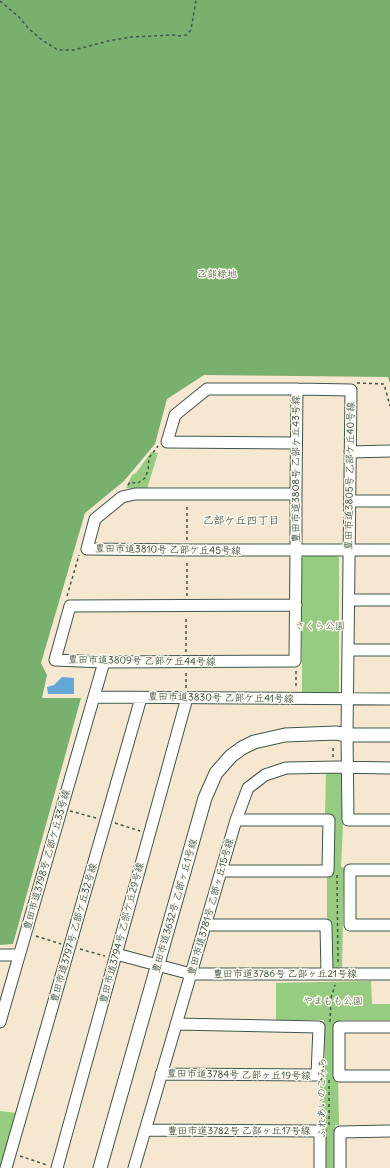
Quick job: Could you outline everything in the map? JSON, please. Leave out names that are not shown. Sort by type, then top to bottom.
[{"type":"street","name":"豊田市道3808号 乙部ケ丘43号線","points":[[295,661],[297,388]]},
{"type":"street","name":"豊田市道3805号 乙部ケ丘40号線","points":[[296,443],[167,442],[175,415],[207,389],[297,388],[351,390],[348,700],[339,736],[348,767],[348,820],[390,820]]},
{"type":"street","points":[[350,452],[390,451]]},
{"type":"street","name":"豊田市道3810号 乙部ケ丘45号線","points":[[296,494],[135,494],[122,497],[95,519],[88,549],[390,550]]},
{"type":"street","points":[[350,501],[390,501]]},
{"type":"street","points":[[349,600],[390,600]]},
{"type":"street","name":"豊田市道3809号 乙部ケ丘44号線","points":[[295,661],[104,662],[55,660],[70,606],[296,605]]},
{"type":"street","points":[[348,650],[390,650]]},
{"type":"street","name":"豊田市道3798号 乙部ケ丘33号線","points":[[0,1022],[2,1005],[26,933],[104,662]]},
{"type":"street","name":"豊田市道3830号 乙部ケ丘41号線","points":[[94,697],[141,698],[186,694],[296,699],[390,700]]},
{"type":"street","name":"豊田市道3794号 乙部ケ丘29号線","points":[[54,1167],[116,956],[186,694]]},
{"type":"street","name":"豊田市道3797号 乙部ケ丘32号線","points":[[6,1168],[141,698]]},
{"type":"street","name":"豊田市道3632号 乙部ヶ丘1号線","points":[[100,1168],[205,798],[216,773],[230,756],[242,748],[254,742],[285,735],[390,735]]},
{"type":"street","name":"豊田市道3781号 乙部ヶ丘15号線","points":[[134,1168],[236,820],[248,788],[265,774],[286,768],[390,768]]},
{"type":"street","points":[[221,871],[328,871],[329,820],[236,820]]},
{"type":"street","points":[[390,870],[350,870],[350,925],[390,925]]},
{"type":"street","points":[[205,925],[326,925],[332,974]]},
{"type":"street","points":[[0,955],[19,955]]},
{"type":"street","name":"豊田市道3786号 乙部ヶ丘21号線","points":[[116,956],[191,974],[390,974]]},
{"type":"street","name":"豊田市道3784号 乙部ヶ丘19号線","points":[[161,1074],[317,1076],[319,1027],[176,1024]]},
{"type":"street","points":[[390,1027],[340,1027],[339,1076],[390,1076]]},
{"type":"street","name":"豊田市道3782号 乙部ヶ丘17号線","points":[[145,1130],[320,1131],[320,1168]]},
{"type":"street","points":[[340,1168],[340,1132],[390,1131]]},
{"type":"path","points":[[0,2],[19,17],[29,29],[42,40],[58,50],[74,50],[108,41],[131,37],[186,35],[191,30],[196,0]]},
{"type":"path","points":[[351,383],[384,384],[390,406]]},
{"type":"path","points":[[126,488],[130,482],[137,484],[145,478],[148,470],[149,458],[159,445]]},
{"type":"path","points":[[186,694],[187,494]]},
{"type":"path","points":[[67,596],[80,553]]},
{"type":"path","points":[[295,661],[296,699]]},
{"type":"path","points":[[333,767],[339,736]]},
{"type":"path","points":[[62,809],[149,834]]},
{"type":"path","points":[[326,925],[350,925]]},
{"type":"path","points":[[26,933],[70,947],[116,956]]},
{"type":"path","points":[[330,1028],[332,974]]},
{"type":"path","name":"ふれあいのこみち","points":[[329,1077],[329,1131]]},
{"type":"path","points":[[10,1153],[54,1167]]},
{"type":"green space","name":"乙部緑地","points":[[0,0],[390,0],[390,383],[388,377],[204,375],[167,399],[155,444],[124,481],[85,513],[41,663],[47,675],[42,698],[81,698],[13,944],[0,945]]},
{"type":"green space","points":[[151,452],[158,453],[147,489],[126,488],[132,475],[136,473]]},
{"type":"green space","name":"さくら公園","points":[[304,556],[336,556],[339,558],[339,692],[337,695],[302,696],[302,559]]},
{"type":"green space","points":[[326,770],[343,772],[341,867],[344,868],[342,969],[331,968],[327,920],[327,875],[332,875],[332,816],[325,815]]},
{"type":"green space","name":"やまもも公園","points":[[371,981],[372,1004],[390,1004],[390,1020],[342,1020],[337,1023],[339,1125],[335,1125],[334,1168],[323,1168],[324,1125],[321,1122],[320,1078],[325,1079],[324,1020],[276,1020],[276,983]]},
{"type":"green space","points":[[0,1111],[17,1113],[2,1168],[0,1168]]},
{"type":"water","points":[[62,677],[74,678],[74,694],[48,694],[47,687],[54,685]]},
{"type":"district","name":"乙部ケ丘四丁目","points":[[241,521]]}]
